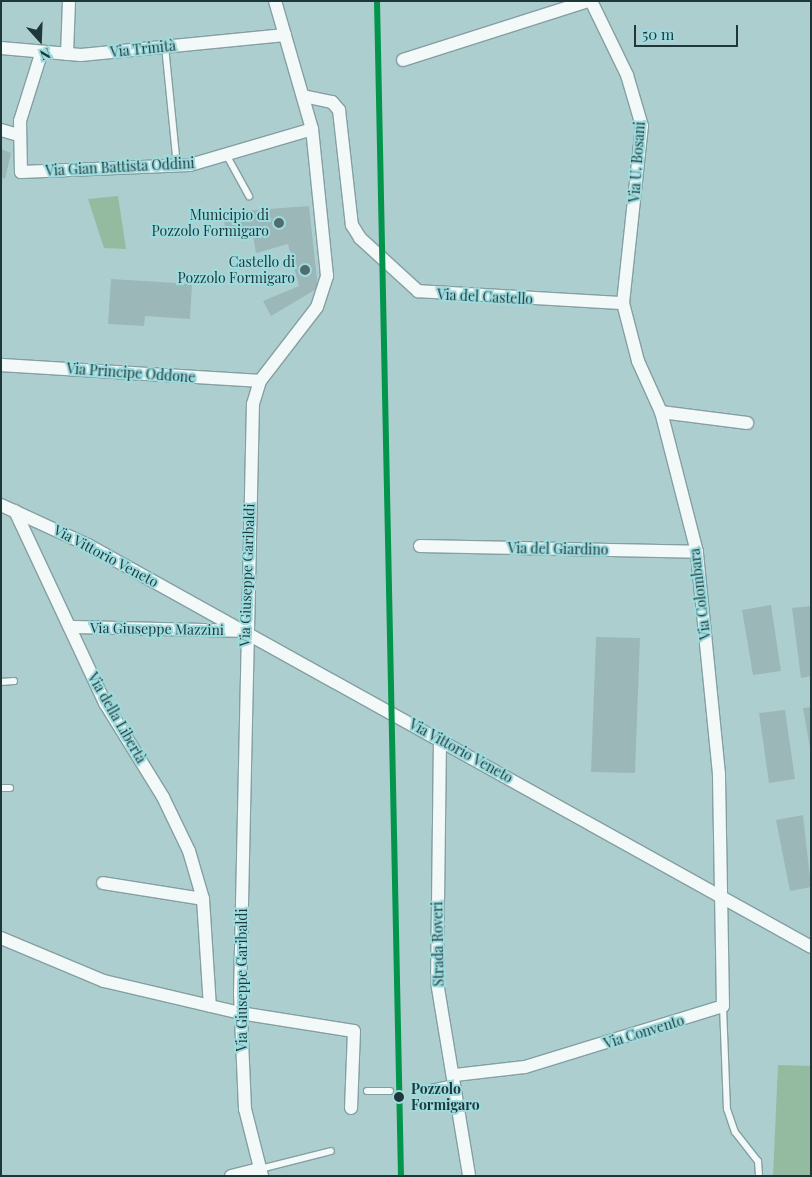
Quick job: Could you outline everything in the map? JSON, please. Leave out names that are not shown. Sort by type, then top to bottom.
[{"type":"street","points":[[67,54],[69,1]]},
{"type":"street","name":"Via Giuseppe Garibaldi","points":[[261,1172],[245,1109],[240,1013],[245,631],[253,404],[260,381],[325,293],[312,130],[275,1]]},
{"type":"street","points":[[403,60],[590,1]]},
{"type":"street","name":"Via U. Bosani","points":[[590,1],[627,75],[642,126],[623,303]]},
{"type":"street","name":"Via Trinità","points":[[1,48],[41,54],[67,54],[285,35]]},
{"type":"street","points":[[1,130],[19,135],[41,54]]},
{"type":"street","name":"Via del Castello","points":[[303,96],[332,102],[339,110],[346,171],[348,210],[360,238],[418,291],[623,303]]},
{"type":"street","name":"Via Gian Battista Oddini","points":[[19,135],[21,172],[177,166],[227,156],[312,130]]},
{"type":"street","name":"Via Colombara","points":[[623,303],[638,361],[661,412],[697,552],[718,774],[720,894]]},
{"type":"street","name":"Via Principe Oddone","points":[[1,365],[260,381]]},
{"type":"street","points":[[661,412],[747,423]]},
{"type":"street","name":"Via Vittorio Veneto","points":[[1,505],[15,510],[245,631],[720,894],[811,947]]},
{"type":"street","name":"Via della Libertà","points":[[15,510],[105,703],[163,797],[189,851],[203,899]]},
{"type":"street","name":"Via del Giardino","points":[[420,546],[697,552]]},
{"type":"street","name":"Via Giuseppe Mazzini","points":[[70,627],[245,631]]},
{"type":"street","name":"Strada Roveri","points":[[440,740],[436,982],[469,1176]]},
{"type":"street","points":[[103,883],[203,899],[210,1006]]},
{"type":"street","points":[[720,894],[723,1006]]},
{"type":"street","points":[[1,938],[104,982],[240,1013],[354,1031],[351,1108]]},
{"type":"street","name":"Via Convento","points":[[452,1080],[525,1067],[723,1006]]},
{"type":"street","points":[[231,1176],[261,1172]]},
{"type":"lane","points":[[164,46],[177,166]]},
{"type":"lane","points":[[227,156],[249,196]]},
{"type":"lane","points":[[1,682],[14,681]]},
{"type":"lane","points":[[1,788],[10,788]]},
{"type":"lane","points":[[723,1006],[727,1109],[735,1132],[758,1161],[759,1176]]},
{"type":"lane","points":[[426,1088],[452,1080]]},
{"type":"lane","points":[[367,1090],[390,1091]]},
{"type":"lane","points":[[261,1172],[331,1151]]},
{"type":"green space","points":[[118,196],[126,249],[104,248],[88,199]]},
{"type":"green space","points":[[778,1065],[811,1066],[811,1176],[773,1176]]},
{"type":"building","points":[[1,149],[11,153],[5,179],[1,177]]},
{"type":"building","name":"Castello di Pozzolo Formigaro","points":[[309,206],[318,288],[271,316],[263,301],[299,286],[288,244],[256,253],[252,230],[225,232],[224,212]]},
{"type":"building","points":[[111,279],[192,284],[190,319],[145,316],[144,326],[108,324]]},
{"type":"building","points":[[771,605],[781,671],[753,675],[742,610]]},
{"type":"building","points":[[811,606],[811,676],[801,678],[792,608]]},
{"type":"building","points":[[596,637],[640,638],[635,773],[591,772]]},
{"type":"building","points":[[811,707],[811,748],[810,748],[803,708]]},
{"type":"building","points":[[785,710],[795,779],[769,783],[759,713]]},
{"type":"building","points":[[803,815],[811,887],[790,891],[776,820]]},
{"type":"transit line","points":[[377,1],[401,1176]]},
{"type":"place","name":"Municipio di Pozzolo Formigaro","points":[[279,223]]},
{"type":"place","name":"Castello di Pozzolo Formigaro","points":[[305,270]]},
{"type":"place","name":"Pozzolo Formigaro","points":[[399,1097]]}]
